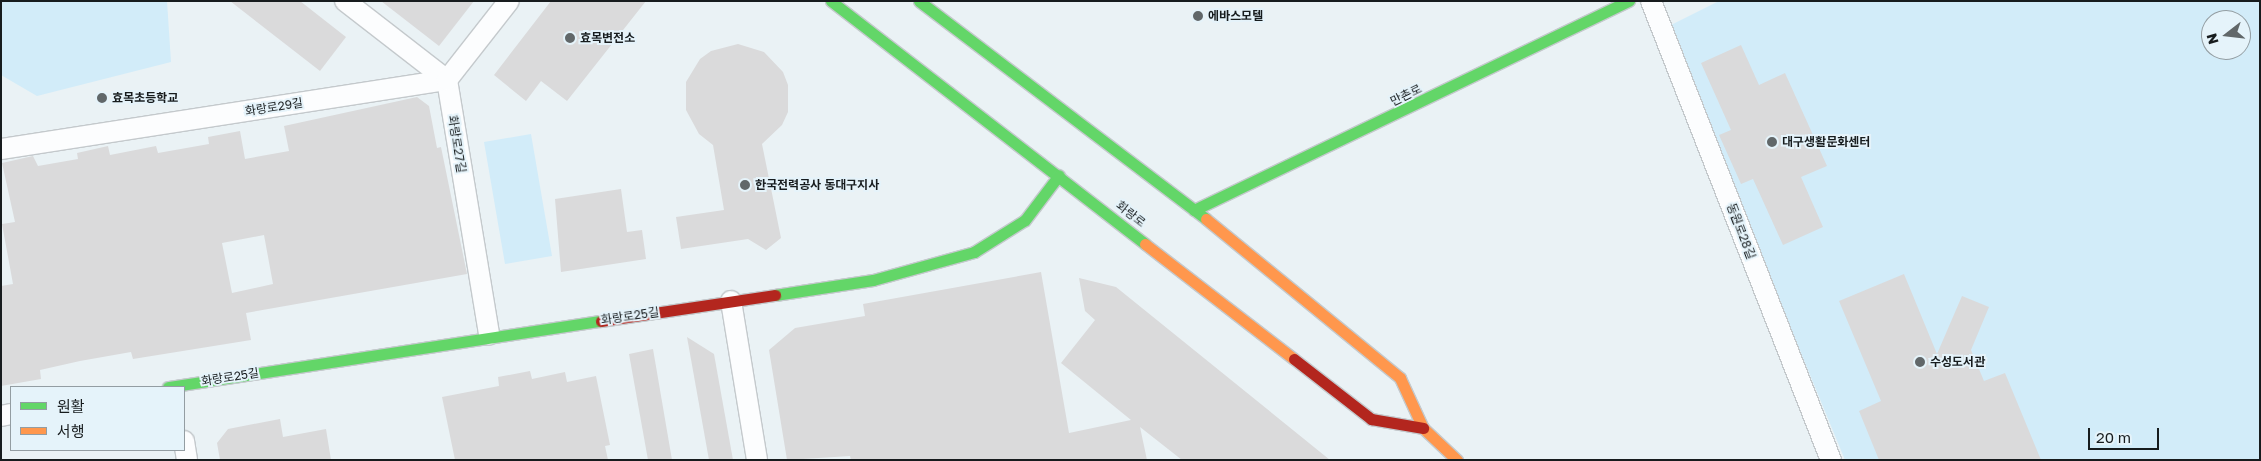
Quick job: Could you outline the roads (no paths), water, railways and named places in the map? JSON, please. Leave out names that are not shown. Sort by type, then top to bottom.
[{"type":"main road","name":"화랑로","points":[[831,1],[1059,175],[1371,419],[1423,428]]},
{"type":"main road","points":[[919,1],[1194,210],[1400,378],[1423,428],[1457,460]]},
{"type":"main road","name":"만촌로","points":[[1194,210],[1629,1]]},
{"type":"main road","name":"화랑로25길","points":[[178,386],[490,335],[873,280],[974,252],[1025,220],[1059,175]]},
{"type":"street","points":[[345,1],[447,80],[509,1]]},
{"type":"street","name":"동원로28길","points":[[1651,1],[1831,460]]},
{"type":"street","name":"화랑로29길","points":[[1,149],[447,80]]},
{"type":"street","name":"화랑로27길","points":[[447,80],[490,335]]},
{"type":"street","points":[[731,301],[757,460]]},
{"type":"street","points":[[185,447],[187,460]]},
{"type":"place","name":"에바스모텔","points":[[1198,16]]},
{"type":"place","name":"효목변전소","points":[[570,38]]},
{"type":"place","name":"효목초등학교","points":[[102,98]]},
{"type":"place","name":"대구생활문화센터","points":[[1772,142]]},
{"type":"place","name":"한국전력공사 동대구지사","points":[[745,185]]},
{"type":"place","name":"수성도서관","points":[[1920,362]]}]
